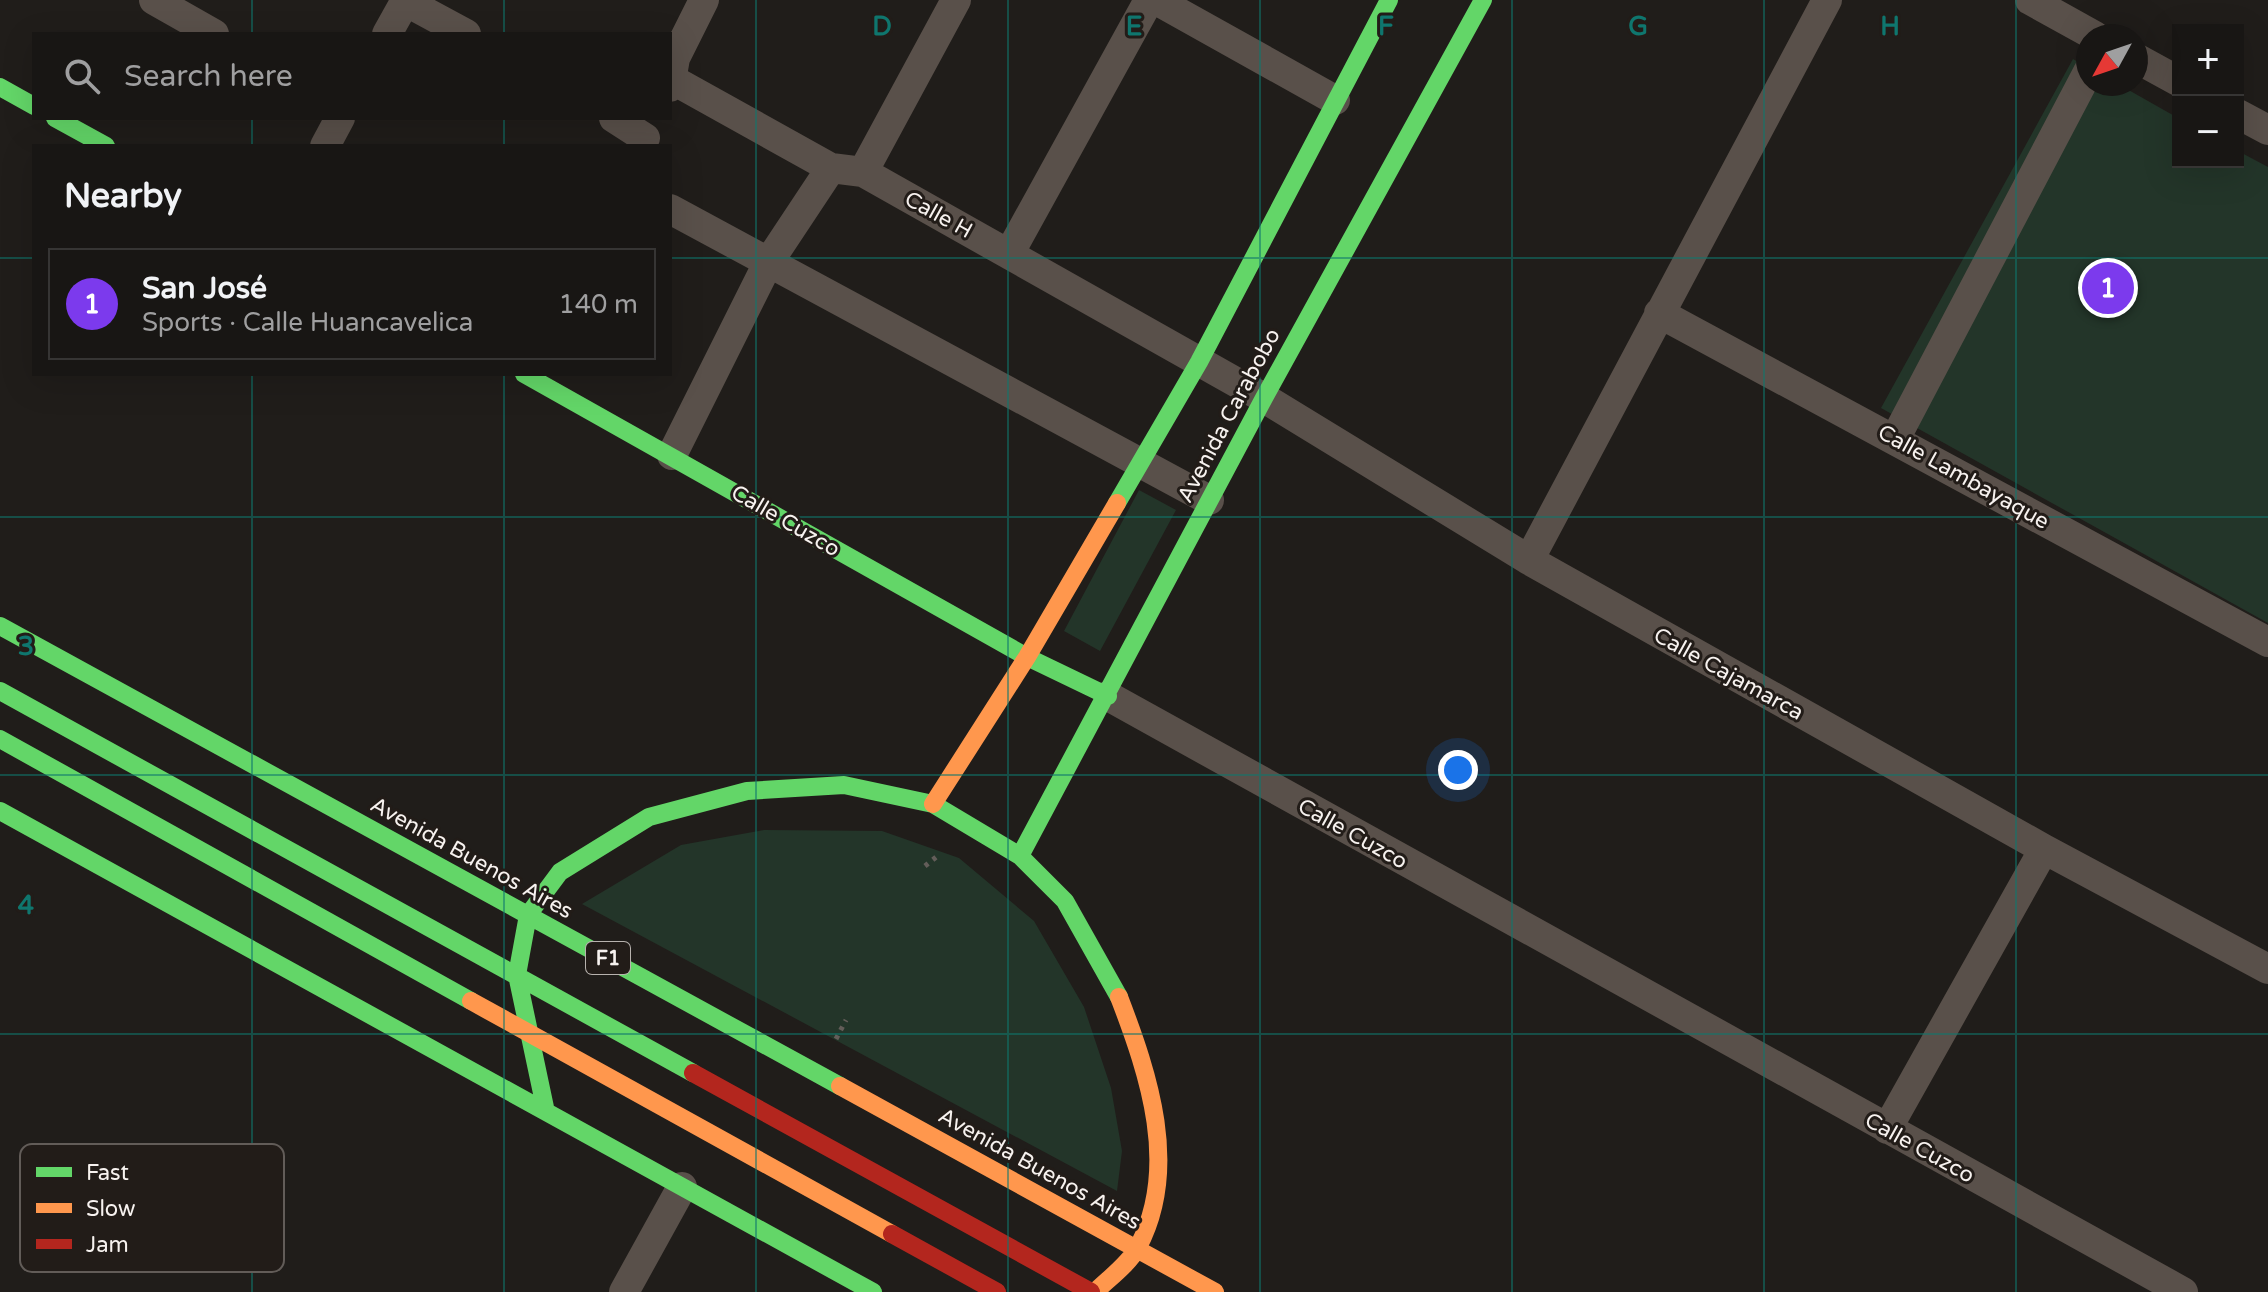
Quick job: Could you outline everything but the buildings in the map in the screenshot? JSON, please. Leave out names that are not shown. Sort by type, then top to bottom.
[{"type":"main road","points":[[933,804],[1027,657],[1199,362],[1389,0]]},
{"type":"main road","name":"Avenida Carabobo","points":[[1020,856],[1108,696],[1264,398],[1483,0]]},
{"type":"main road","points":[[0,87],[32,105]]},
{"type":"main road","points":[[59,120],[102,144]]},
{"type":"main road","name":"Calle Cuzco","points":[[528,376],[1027,657],[1108,696]]},
{"type":"main road","name":"Avenida Buenos Aires","points":[[0,626],[1215,1292]]},
{"type":"main road","points":[[0,691],[517,975],[1093,1292],[1137,1249],[1156,1194],[1158,1134],[1145,1064],[1113,981],[1065,901],[1020,856],[933,804],[844,785],[747,791],[649,817],[560,872],[528,915],[517,975],[546,1112]]},
{"type":"main road","points":[[0,739],[997,1292]]},
{"type":"main road","points":[[0,811],[873,1292]]},
{"type":"street","points":[[154,0],[210,32]]},
{"type":"street","points":[[672,83],[675,58],[704,0]]},
{"type":"street","points":[[863,172],[956,0]]},
{"type":"street","points":[[1009,254],[1149,0]]},
{"type":"street","points":[[1156,0],[1335,100]]},
{"type":"street","points":[[1529,560],[1827,0]]},
{"type":"street","points":[[2030,0],[2076,25]]},
{"type":"street","points":[[388,32],[405,1],[462,32]]},
{"type":"street","points":[[2148,65],[2172,78]]},
{"type":"street","name":"Calle H","points":[[672,83],[831,168],[863,172],[1199,362]]},
{"type":"street","points":[[1895,439],[2076,95]]},
{"type":"street","points":[[2244,117],[2268,130]]},
{"type":"street","points":[[326,144],[339,120]]},
{"type":"street","points":[[618,120],[648,134]]},
{"type":"street","points":[[672,455],[768,263],[831,168]]},
{"type":"street","points":[[672,210],[1209,500]]},
{"type":"street","name":"Calle Lambayaque","points":[[1659,313],[2268,642]]},
{"type":"street","name":"Calle Cajamarca","points":[[1199,362],[1264,398],[1529,560],[2044,849],[2268,969]]},
{"type":"street","name":"Calle Cuzco","points":[[1108,696],[2183,1292]]},
{"type":"street","points":[[1887,1129],[2044,849]]},
{"type":"street","points":[[624,1292],[682,1187]]},
{"type":"green space","points":[[2073,59],[2076,61],[2076,96],[2139,96],[2172,115],[2172,168],[2244,168],[2244,154],[2268,167],[2268,623],[1881,408]]},
{"type":"green space","points":[[1139,490],[1176,510],[1100,651],[1064,631]]},
{"type":"green space","points":[[764,830],[882,831],[959,858],[1034,921],[1084,1007],[1111,1088],[1122,1151],[1117,1191],[582,904],[681,845]]},
{"type":"traffic: fast","points":[[1117,503],[1199,362],[1389,0]]},
{"type":"traffic: fast","points":[[1020,856],[1264,398],[1483,0]]},
{"type":"traffic: fast","points":[[0,87],[32,105]]},
{"type":"traffic: fast","points":[[59,120],[102,144]]},
{"type":"traffic: fast","points":[[528,376],[1027,657],[1108,696]]},
{"type":"traffic: fast","points":[[0,626],[840,1086]]},
{"type":"traffic: fast","points":[[0,691],[693,1073]]},
{"type":"traffic: fast","points":[[0,739],[471,1001]]},
{"type":"traffic: fast","points":[[546,1112],[517,975],[528,915],[560,872],[649,817],[747,791],[844,785],[933,804],[1020,856],[1065,901],[1119,997]]},
{"type":"traffic: fast","points":[[0,811],[873,1292]]},
{"type":"traffic: slow","points":[[933,804],[1027,657],[1117,503]]},
{"type":"traffic: slow","points":[[1095,1292],[1138,1247],[1150,1217],[1157,1186],[1156,1122],[1141,1058],[1119,997]]},
{"type":"traffic: slow","points":[[471,1001],[892,1234]]},
{"type":"traffic: slow","points":[[840,1086],[1215,1292]]},
{"type":"traffic: jam","points":[[693,1073],[1091,1292]]},
{"type":"traffic: jam","points":[[892,1234],[997,1292]]},
{"type":"place","name":"San José","points":[[2108,288]]}]
